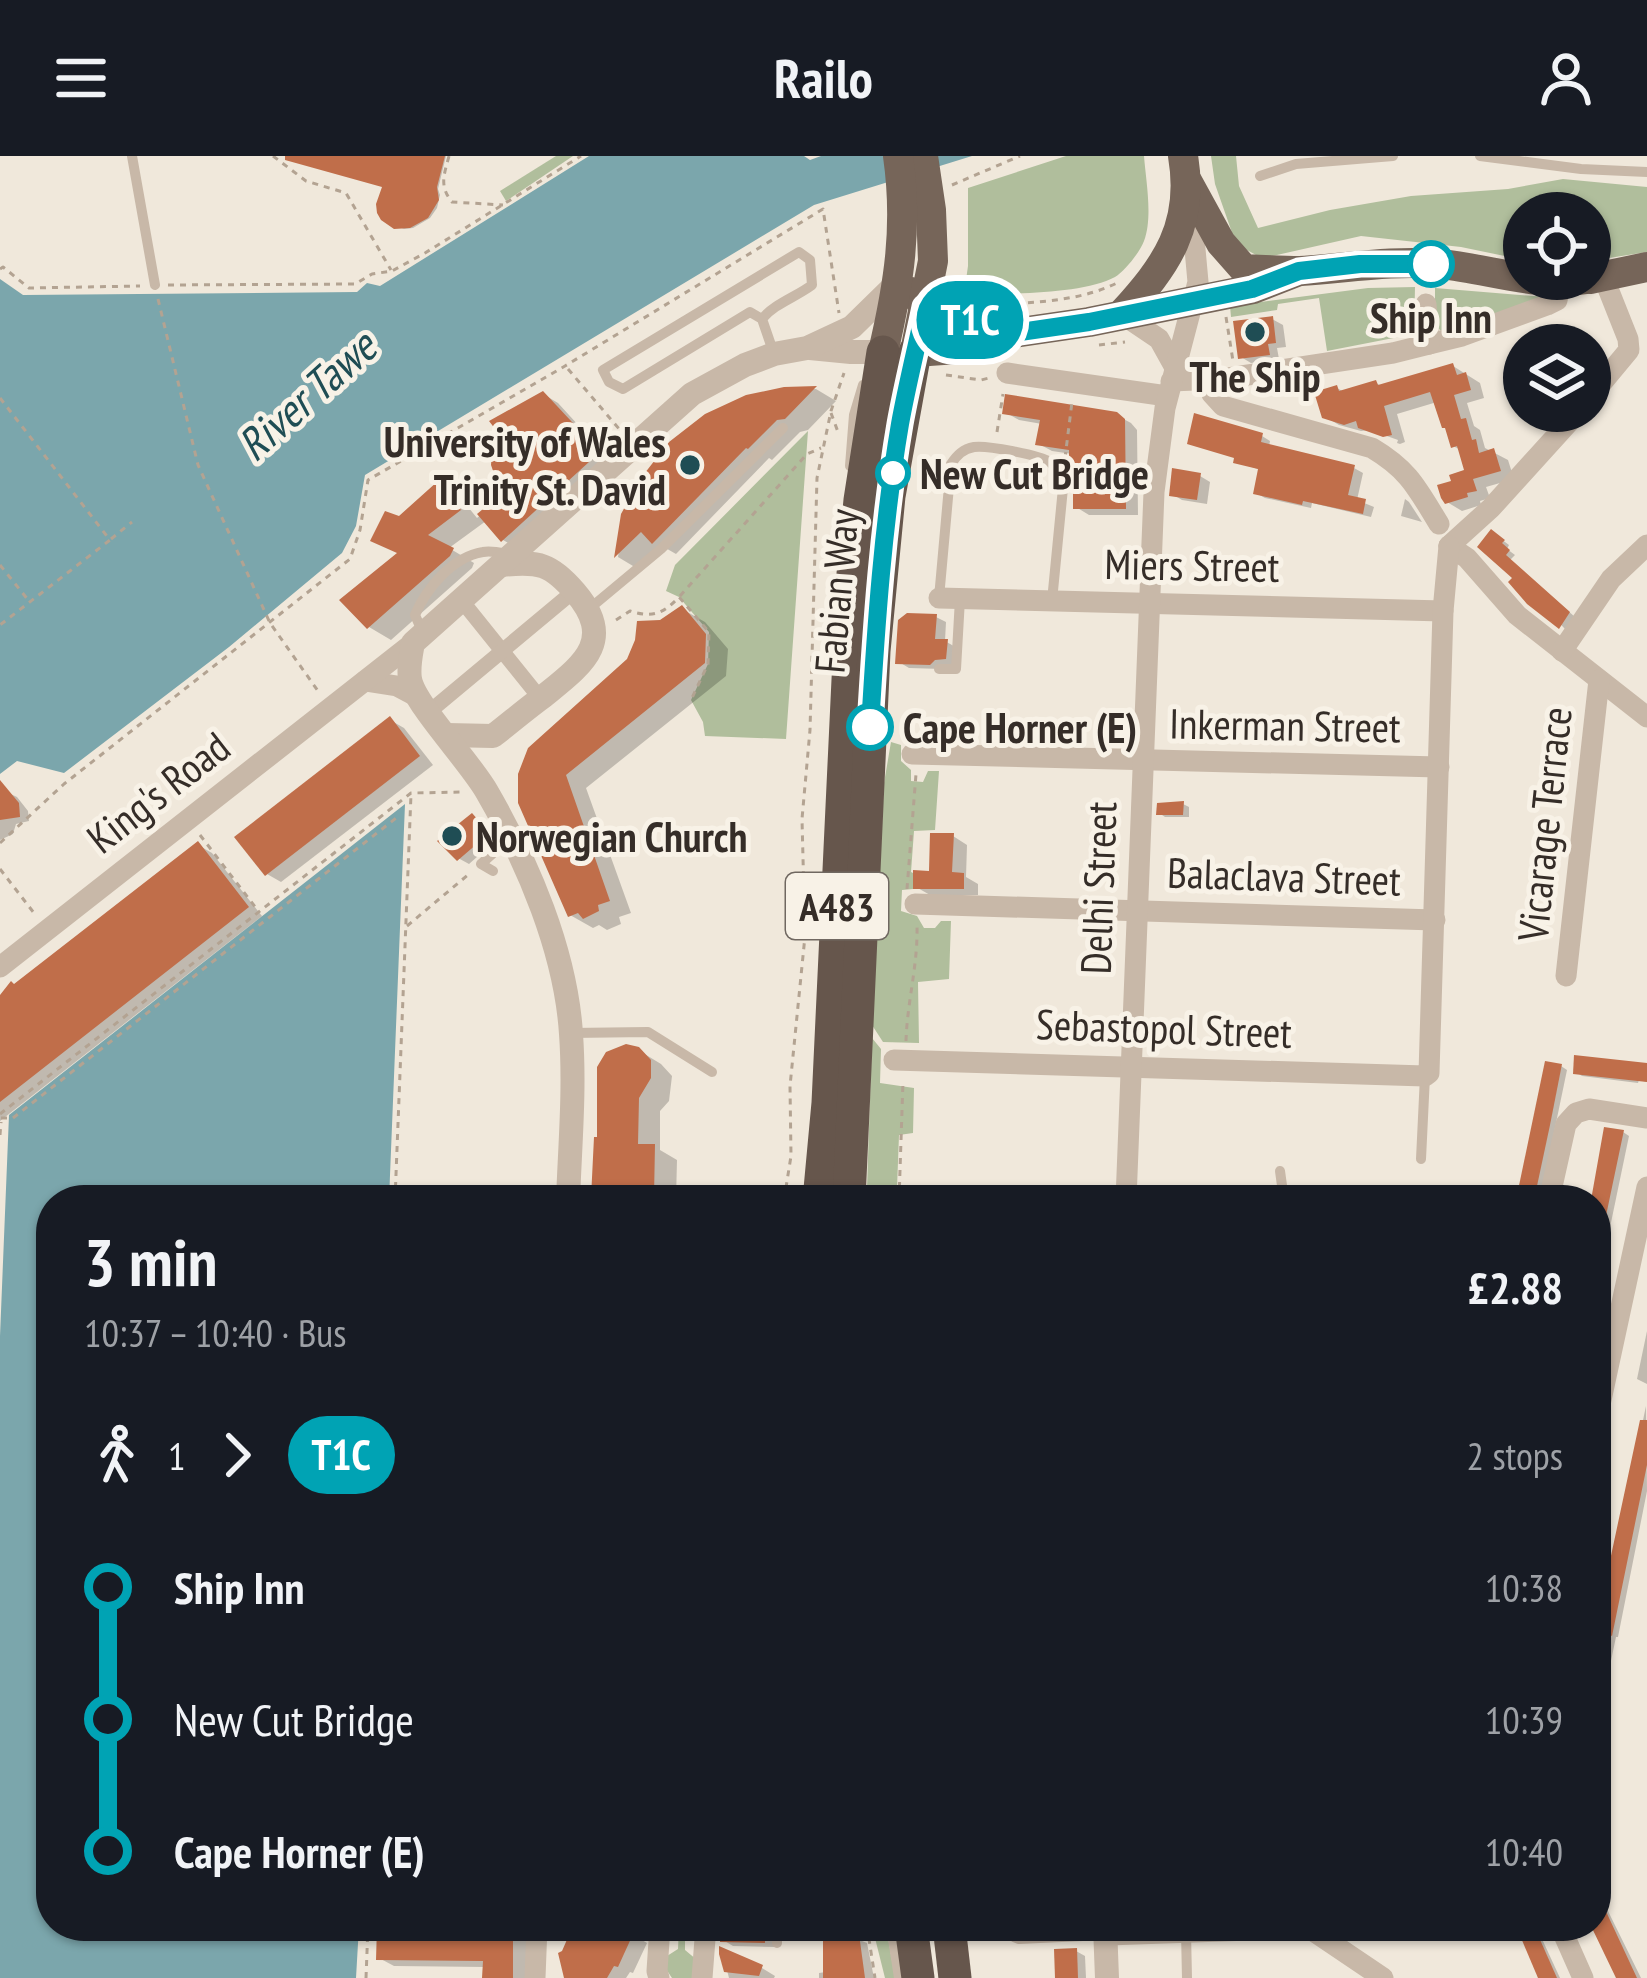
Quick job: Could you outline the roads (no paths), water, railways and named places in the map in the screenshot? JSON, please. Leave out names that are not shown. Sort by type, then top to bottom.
[{"type":"highway","name":"Fabian Way","points":[[847,1185],[877,614],[889,496],[875,346]]},
{"type":"highway","name":"Fabian Way","points":[[820,1185],[853,574],[875,346]]},
{"type":"highway","points":[[913,1941],[918,1978]]},
{"type":"highway","points":[[951,1941],[955,1978]]},
{"type":"main road","name":"A483","points":[[875,346],[925,307],[934,236],[924,180],[898,156]]},
{"type":"main road","points":[[1185,169],[1221,243],[1244,269],[1299,271],[1401,262],[1503,276]]},
{"type":"main road","points":[[1122,314],[1168,256],[1180,226],[1185,169]]},
{"type":"main road","name":"A483","points":[[875,346],[924,180]]},
{"type":"main road","points":[[1611,274],[1647,267]]},
{"type":"main road","name":"A483","points":[[900,270],[925,307]]},
{"type":"main road","points":[[875,346],[971,348],[1014,333],[1122,314],[1196,291],[1252,289],[1299,271]]},
{"type":"main road","points":[[925,307],[1014,333]]},
{"type":"street","name":"Delhi Street","points":[[1126,1185],[1154,492],[1171,381],[1196,291],[1185,169]]},
{"type":"street","points":[[1196,291],[1227,272],[1244,269]]},
{"type":"street","points":[[1007,373],[1076,382],[1236,377],[1394,353],[1462,335],[1555,300]]},
{"type":"street","points":[[1600,300],[1628,339],[1629,350],[1611,372]]},
{"type":"street","points":[[1426,304],[1429,344]]},
{"type":"street","points":[[1122,314],[1160,339],[1171,381]]},
{"type":"street","name":"King's Road","points":[[0,967],[418,638],[692,394],[774,354],[875,346]]},
{"type":"street","points":[[1209,380],[1222,406],[1372,448],[1393,461],[1407,473],[1438,524]]},
{"type":"street","points":[[1427,1074],[1449,546],[1560,432]]},
{"type":"street","points":[[482,782],[493,736],[580,667],[592,646],[579,601],[552,552],[558,513]]},
{"type":"street","points":[[1562,651],[1611,579],[1647,545]]},
{"type":"street","points":[[1449,546],[1467,558],[1516,615],[1647,717]]},
{"type":"street","points":[[507,560],[537,563],[579,601]]},
{"type":"street","name":"Miers Street","points":[[949,598],[1443,611]]},
{"type":"street","points":[[462,601],[541,698]]},
{"type":"street","points":[[422,703],[579,601]]},
{"type":"street","points":[[418,638],[409,676],[422,703],[482,782],[512,836],[565,986],[572,1034],[568,1185]]},
{"type":"street","points":[[365,680],[397,686],[422,703]]},
{"type":"street","name":"Vicarage Terrace","points":[[1566,976],[1598,680]]},
{"type":"street","points":[[447,735],[493,736]]},
{"type":"street","name":"Inkerman Street","points":[[915,754],[1439,767]]},
{"type":"street","name":"Balaclava Street","points":[[910,902],[1435,920]]},
{"type":"street","name":"Sebastopol Street","points":[[900,1060],[1427,1074]]},
{"type":"street","points":[[1552,1185],[1566,1124],[1576,1113],[1589,1108],[1647,1118]]},
{"type":"street","points":[[1611,1306],[1647,1187]]},
{"type":"street","points":[[535,1978],[536,1941]]},
{"type":"street","points":[[659,1941],[659,1978]]},
{"type":"street","points":[[702,1978],[705,1941]]},
{"type":"street","points":[[1106,1941],[1107,1978]]},
{"type":"street","points":[[1328,1941],[1383,1978]]},
{"type":"street","points":[[1567,1941],[1583,1978]]},
{"type":"lane","points":[[132,156],[154,286]]},
{"type":"lane","points":[[1260,176],[1296,164],[1393,156]]},
{"type":"lane","points":[[1480,156],[1581,170],[1647,172]]},
{"type":"lane","points":[[762,319],[770,309],[812,285],[809,260],[799,252],[603,370],[609,382],[623,388],[750,312],[762,319],[774,354]]},
{"type":"lane","points":[[848,483],[854,415],[875,346]]},
{"type":"lane","points":[[579,601],[661,549],[783,428]]},
{"type":"lane","points":[[939,669],[956,669],[949,598],[951,464],[957,455],[969,448],[994,449],[1054,464],[1063,488],[1052,601]]},
{"type":"lane","points":[[818,1034],[846,506]]},
{"type":"lane","points":[[418,638],[415,615],[424,593],[465,557],[488,550],[507,560]]},
{"type":"lane","points":[[487,867],[512,836]]},
{"type":"lane","points":[[572,1034],[648,1032],[712,1072]]},
{"type":"lane","points":[[1420,1159],[1427,1074]]},
{"type":"lane","points":[[806,1185],[814,1104]]},
{"type":"lane","points":[[1280,1171],[1282,1185]]},
{"type":"lane","points":[[893,1941],[899,1978]]},
{"type":"lane","points":[[1186,1941],[1186,1978]]},
{"type":"water","name":"River Tawe","points":[[589,156],[804,156],[810,160],[821,156],[972,156],[814,205],[365,475],[356,526],[342,553],[229,647],[64,773],[17,761],[0,774],[0,279],[23,295],[357,292],[367,283],[380,286]]},
{"type":"water","points":[[405,804],[390,1185],[36,1185],[36,1941],[358,1941],[356,1978],[0,1978],[0,1336],[9,1115]]},
{"type":"place","name":"Ship Inn","points":[[1431,264]]},
{"type":"place","name":"The Ship","points":[[1255,332]]},
{"type":"place","name":"University of Wales Trinity St. David","points":[[690,465]]},
{"type":"place","name":"New Cut Bridge","points":[[893,473]]},
{"type":"place","name":"Cape Horner (E)","points":[[870,727]]},
{"type":"place","name":"Norwegian Church","points":[[452,836]]}]
